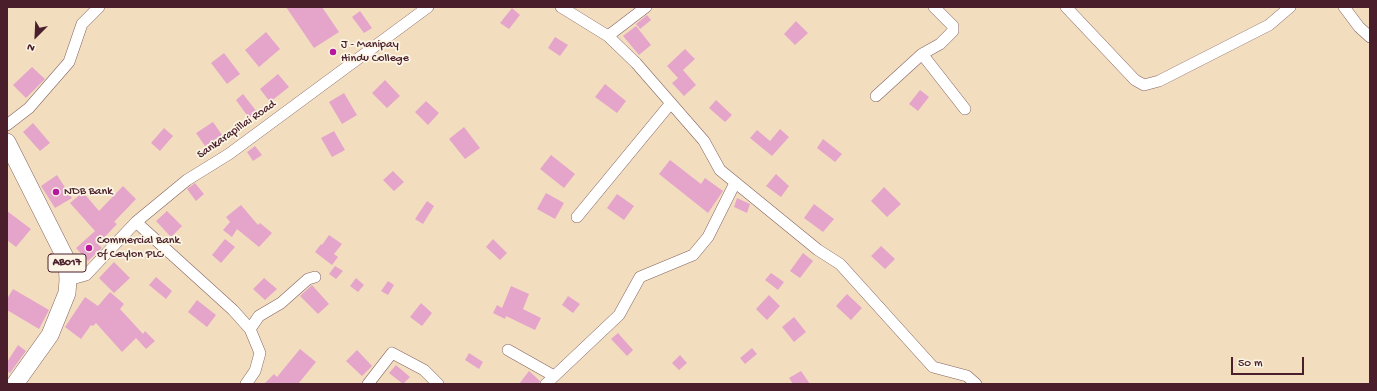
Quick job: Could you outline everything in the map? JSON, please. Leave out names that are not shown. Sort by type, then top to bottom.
[{"type":"main road","name":"AB017","points":[[9,150],[67,261],[68,280],[67,293],[50,335],[15,384]]},
{"type":"street","points":[[7,125],[29,108],[69,62],[82,24],[99,7]]},
{"type":"street","name":"Sankarapillai Road","points":[[68,280],[86,275],[136,222],[187,180],[229,154],[428,7]]},
{"type":"street","points":[[561,7],[608,36],[636,63],[704,141],[720,170],[818,250],[840,264],[933,367],[967,376],[976,384]]},
{"type":"street","points":[[608,36],[646,7]]},
{"type":"street","points":[[876,96],[922,54],[940,44],[953,31],[953,26],[934,7]]},
{"type":"street","points":[[1066,7],[1134,80],[1144,85],[1159,81],[1269,25],[1290,7]]},
{"type":"street","points":[[1344,7],[1359,27],[1370,37]]},
{"type":"street","points":[[922,54],[965,109]]},
{"type":"street","points":[[577,217],[671,103]]},
{"type":"street","points":[[508,350],[550,380],[619,315],[640,277],[693,255],[708,238],[735,183]]},
{"type":"street","points":[[136,222],[233,310],[250,329],[260,353],[255,372],[246,384]]},
{"type":"street","points":[[250,329],[260,316],[281,303],[308,279],[315,277]]},
{"type":"street","points":[[368,384],[392,353],[424,370],[438,384]]},
{"type":"building","points":[[286,7],[322,7],[339,32],[314,48]]},
{"type":"building","points":[[512,8],[520,15],[509,29],[500,23]]},
{"type":"building","points":[[360,11],[372,28],[364,33],[352,17]]},
{"type":"building","points":[[647,15],[651,20],[640,29],[636,24]]},
{"type":"building","points":[[796,21],[808,33],[795,45],[784,34]]},
{"type":"building","points":[[636,26],[651,45],[639,55],[623,36]]},
{"type":"building","points":[[266,32],[280,49],[259,67],[245,50]]},
{"type":"building","points":[[555,37],[568,45],[560,56],[548,48]]},
{"type":"building","points":[[685,49],[695,59],[683,70],[696,85],[684,96],[672,83],[678,78],[667,66]]},
{"type":"building","points":[[224,53],[240,74],[227,84],[211,63]]},
{"type":"building","points":[[32,67],[45,79],[26,98],[13,85]]},
{"type":"building","points":[[278,74],[289,87],[270,102],[260,89]]},
{"type":"building","points":[[385,80],[400,96],[387,108],[372,93]]},
{"type":"building","points":[[605,84],[626,101],[617,113],[595,97]]},
{"type":"building","points":[[920,90],[929,97],[918,111],[909,104]]},
{"type":"building","points":[[344,93],[357,115],[342,124],[329,102]]},
{"type":"building","points":[[243,94],[257,112],[249,118],[236,100]]},
{"type":"building","points":[[716,100],[732,115],[725,122],[709,108]]},
{"type":"building","points":[[426,101],[439,113],[428,125],[415,112]]},
{"type":"building","points":[[213,122],[222,135],[205,146],[196,133]]},
{"type":"building","points":[[33,123],[50,143],[40,151],[23,132]]},
{"type":"building","points":[[464,127],[480,148],[465,159],[449,139]]},
{"type":"building","points":[[164,128],[173,136],[160,151],[151,143]]},
{"type":"building","points":[[780,129],[789,137],[772,156],[750,138],[757,130],[770,141]]},
{"type":"building","points":[[334,131],[345,150],[332,157],[321,138]]},
{"type":"building","points":[[823,139],[842,154],[835,162],[817,148]]},
{"type":"building","points":[[255,146],[262,155],[253,161],[247,152]]},
{"type":"building","points":[[551,155],[575,174],[564,188],[540,169]]},
{"type":"building","points":[[670,160],[701,184],[705,178],[723,191],[708,213],[659,174]]},
{"type":"building","points":[[393,171],[404,182],[394,191],[383,180]]},
{"type":"building","points":[[776,174],[789,186],[781,197],[766,186]]},
{"type":"building","name":"NDB Bank","points":[[57,175],[72,198],[55,208],[41,186]]},
{"type":"building","points":[[195,183],[204,194],[196,201],[187,189]]},
{"type":"building","points":[[123,186],[136,199],[114,222],[117,224],[98,244],[102,248],[88,261],[76,248],[95,231],[70,203],[83,192],[99,211]]},
{"type":"building","points":[[884,187],[901,204],[887,217],[871,201]]},
{"type":"building","points":[[546,193],[564,203],[555,219],[537,209]]},
{"type":"building","points":[[617,194],[634,206],[624,220],[607,208]]},
{"type":"building","points":[[737,198],[750,204],[747,213],[734,207]]},
{"type":"building","points":[[427,201],[434,206],[423,224],[415,219]]},
{"type":"building","points":[[814,204],[834,219],[823,232],[804,218]]},
{"type":"building","points":[[241,205],[258,225],[260,223],[272,233],[259,247],[237,229],[232,237],[223,230],[230,222],[226,217]]},
{"type":"building","points":[[7,211],[31,229],[16,247],[7,240]]},
{"type":"building","points":[[167,211],[182,226],[171,237],[156,221]]},
{"type":"building","points":[[329,235],[342,244],[334,254],[338,257],[332,265],[315,252]]},
{"type":"building","points":[[225,239],[235,247],[221,263],[212,255]]},
{"type":"building","points":[[493,239],[507,253],[500,260],[486,247]]},
{"type":"building","points":[[881,246],[895,259],[885,269],[871,256]]},
{"type":"building","points":[[803,253],[813,261],[800,278],[790,271]]},
{"type":"building","points":[[114,262],[130,278],[114,293],[99,278]]},
{"type":"building","points":[[335,266],[343,271],[336,279],[329,274]]},
{"type":"building","points":[[771,273],[784,282],[778,290],[765,280]]},
{"type":"building","points":[[156,277],[172,291],[166,299],[149,285]]},
{"type":"building","points":[[264,278],[277,289],[265,300],[253,289]]},
{"type":"building","points":[[356,278],[364,285],[358,292],[350,286]]},
{"type":"building","points":[[388,281],[394,285],[388,295],[381,291]]},
{"type":"building","points":[[312,285],[329,304],[318,314],[300,296]]},
{"type":"building","points":[[511,286],[529,294],[523,309],[541,318],[535,330],[506,316],[505,319],[493,313],[497,305],[502,308]]},
{"type":"building","points":[[13,289],[49,310],[39,329],[7,310],[7,299]]},
{"type":"building","points":[[110,292],[124,304],[120,309],[143,334],[145,331],[155,341],[146,349],[136,338],[122,352],[96,323],[93,326],[91,325],[81,339],[65,327],[85,297],[98,306]]},
{"type":"building","points":[[847,294],[862,308],[851,320],[836,306]]},
{"type":"building","points":[[769,295],[780,306],[767,320],[756,309]]},
{"type":"building","points":[[568,296],[580,304],[573,313],[562,305]]},
{"type":"building","points":[[197,300],[216,315],[207,327],[188,312]]},
{"type":"building","points":[[421,303],[432,313],[422,326],[410,317]]},
{"type":"building","points":[[794,317],[806,332],[794,342],[782,327]]},
{"type":"building","points":[[618,333],[633,350],[627,356],[611,339]]},
{"type":"building","points":[[18,345],[26,351],[10,373],[7,371],[7,362]]},
{"type":"building","points":[[752,348],[757,354],[745,364],[740,358]]},
{"type":"building","points":[[300,349],[316,362],[298,384],[264,384],[274,374],[277,377]]},
{"type":"building","points":[[357,350],[372,366],[362,376],[346,361]]},
{"type":"building","points":[[469,353],[483,362],[479,369],[465,360]]},
{"type":"building","points":[[680,355],[687,363],[679,370],[672,363]]},
{"type":"building","points":[[396,365],[410,377],[403,384],[389,373]]},
{"type":"building","points":[[529,371],[540,381],[539,384],[519,384]]},
{"type":"building","points":[[801,371],[810,384],[793,384],[789,378]]},
{"type":"place","name":"J - Manipay Hindu College","points":[[333,52]]},
{"type":"place","name":"NDB Bank","points":[[56,192]]},
{"type":"place","name":"Commercial Bank of Ceylon PLC","points":[[89,248]]}]
